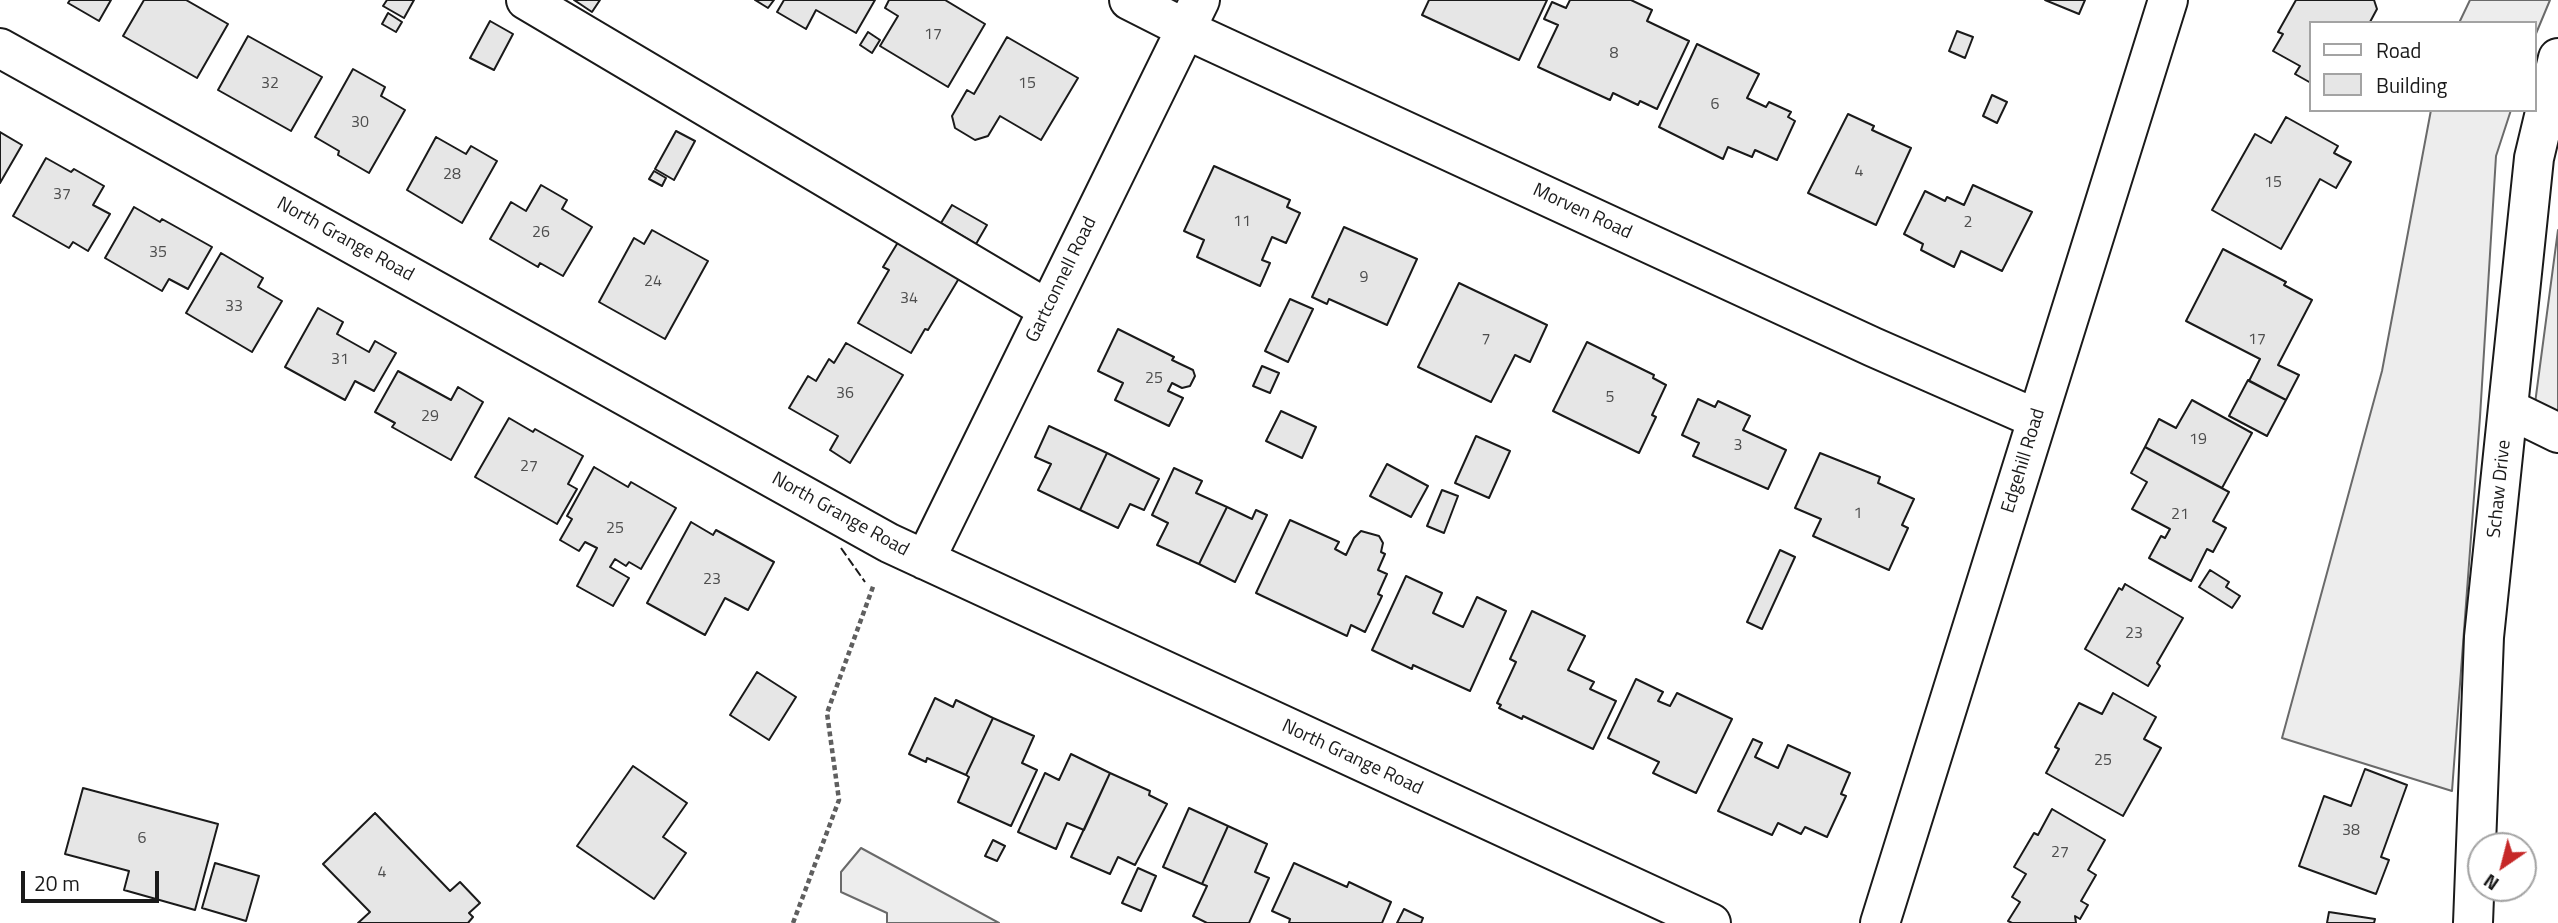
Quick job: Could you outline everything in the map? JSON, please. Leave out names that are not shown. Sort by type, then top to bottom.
[{"type":"street","points":[[526,0],[1047,309]]},
{"type":"street","name":"Morven Road","points":[[1129,0],[1193,14],[1873,347],[2037,419]]},
{"type":"street","name":"Edgehill Road","points":[[1880,923],[2168,0]]},
{"type":"street","name":"Gartconnell Road","points":[[925,560],[1193,14]]},
{"type":"street","name":"North Grange Road","points":[[0,48],[889,543],[1711,923]]},
{"type":"street","name":"Schaw Drive","points":[[2473,923],[2484,637],[2534,158],[2558,58]]},
{"type":"street","points":[[2509,409],[2558,433]]},
{"type":"path","points":[[793,923],[839,800],[827,713],[889,543]]},
{"type":"shaded area","points":[[2470,0],[2550,0],[2537,31],[2537,21],[2460,21]]},
{"type":"shaded area","points":[[2431,112],[2510,112],[2496,156],[2452,791],[2282,738],[2382,371]]},
{"type":"shaded area","points":[[2558,230],[2558,422],[2534,411]]},
{"type":"shaded area","points":[[861,848],[999,923],[887,923],[887,913],[841,892],[841,872]]},
{"type":"building","points":[[70,0],[111,0],[99,21],[68,3]]},
{"type":"building","points":[[144,0],[186,0],[228,24],[197,78],[123,36]]},
{"type":"building","points":[[387,0],[414,0],[404,18],[383,6]]},
{"type":"building","points":[[574,0],[600,0],[592,12]]},
{"type":"building","points":[[755,0],[774,0],[768,8]]},
{"type":"building","points":[[784,0],[875,0],[856,33],[816,10],[806,29],[777,12]]},
{"type":"building","points":[[889,0],[945,0],[985,24],[948,87],[880,46],[898,16],[885,8]]},
{"type":"building","points":[[1429,0],[1547,0],[1519,60],[1422,15]]},
{"type":"building","points":[[1570,0],[1631,0],[1652,10],[1647,21],[1689,41],[1657,109],[1640,101],[1638,105],[1613,93],[1610,100],[1538,67],[1558,25],[1544,19],[1552,2],[1566,8]]},
{"type":"building","points":[[2045,0],[2085,0],[2079,14]]},
{"type":"building","points":[[2296,0],[2374,0],[2377,9],[2371,21],[2310,21],[2310,82],[2295,74],[2300,66],[2273,51],[2283,34],[2278,32]]},
{"type":"building","points":[[388,13],[402,22],[396,32],[382,24]]},
{"type":"building","points":[[490,21],[513,34],[494,70],[470,58]]},
{"type":"building","points":[[1957,31],[1973,37],[1965,58],[1949,51]]},
{"type":"building","points":[[868,32],[880,40],[872,53],[860,45]]},
{"type":"building","points":[[248,36],[322,77],[291,131],[218,90]]},
{"type":"building","points":[[1007,37],[1078,78],[1041,140],[1000,116],[988,136],[975,140],[955,128],[952,116],[967,90],[974,94]]},
{"type":"building","points":[[1697,44],[1759,74],[1747,98],[1766,107],[1769,102],[1791,112],[1788,117],[1795,121],[1777,160],[1755,150],[1752,157],[1728,147],[1723,159],[1659,127]]},
{"type":"building","points":[[353,69],[385,87],[381,96],[405,110],[369,173],[338,155],[339,151],[315,137]]},
{"type":"building","points":[[1992,95],[2007,102],[1997,123],[1983,116]]},
{"type":"building","points":[[1848,114],[1874,126],[1872,130],[1911,148],[1876,225],[1808,193]]},
{"type":"building","points":[[2286,117],[2338,146],[2334,153],[2351,162],[2336,188],[2320,179],[2281,249],[2212,210],[2255,134],[2271,143]]},
{"type":"building","points":[[676,131],[695,141],[674,180],[655,169]]},
{"type":"building","points":[[0,132],[22,145],[0,183]]},
{"type":"building","points":[[436,137],[466,154],[471,146],[497,161],[462,223],[407,190]]},
{"type":"building","points":[[46,158],[71,172],[74,169],[104,186],[93,205],[110,214],[88,251],[73,242],[69,248],[13,216]]},
{"type":"building","points":[[1214,166],[1290,200],[1287,207],[1300,213],[1286,243],[1272,237],[1262,260],[1270,263],[1260,286],[1197,257],[1204,240],[1184,231]]},
{"type":"building","points":[[654,171],[666,178],[662,186],[649,179]]},
{"type":"building","points":[[541,185],[567,200],[562,209],[592,227],[563,276],[540,263],[538,267],[490,239],[511,202],[526,211]]},
{"type":"building","points":[[1973,185],[2032,212],[2002,271],[1961,251],[1954,267],[1921,250],[1923,244],[1904,234],[1925,191],[1945,201],[1947,197],[1964,205]]},
{"type":"building","points":[[952,205],[987,225],[976,244],[941,223]]},
{"type":"building","points":[[134,207],[212,247],[188,289],[169,279],[162,291],[105,258]]},
{"type":"building","points":[[1344,227],[1417,259],[1387,325],[1329,299],[1327,304],[1312,297]]},
{"type":"building","points":[[652,230],[708,261],[665,339],[599,302],[634,238],[644,244]]},
{"type":"building","points":[[900,239],[961,275],[911,353],[858,323],[889,270],[883,267]]},
{"type":"building","points":[[2223,249],[2286,282],[2284,285],[2312,300],[2278,365],[2299,375],[2286,400],[2249,381],[2260,359],[2186,321]]},
{"type":"building","points":[[221,253],[263,278],[258,287],[282,301],[252,352],[186,313]]},
{"type":"building","points":[[1459,283],[1547,325],[1530,362],[1515,355],[1491,402],[1418,367]]},
{"type":"building","points":[[1290,299],[1313,309],[1288,362],[1265,351]]},
{"type":"building","points":[[318,308],[343,322],[337,334],[369,352],[375,341],[396,353],[374,391],[355,381],[345,400],[285,367]]},
{"type":"building","points":[[1118,329],[1174,357],[1172,360],[1193,370],[1195,376],[1190,386],[1182,388],[1172,383],[1168,391],[1183,398],[1169,426],[1115,400],[1123,383],[1098,371]]},
{"type":"building","points":[[1587,342],[1654,375],[1653,378],[1666,385],[1652,415],[1656,417],[1639,453],[1553,411]]},
{"type":"building","points":[[846,343],[903,375],[850,463],[830,450],[838,436],[789,408],[808,376],[816,381],[829,359],[834,363]]},
{"type":"building","points":[[1262,366],[1279,373],[1270,393],[1253,386]]},
{"type":"building","points":[[398,371],[451,400],[458,387],[483,402],[451,460],[392,427],[395,423],[375,412]]},
{"type":"building","points":[[2248,380],[2286,400],[2267,436],[2229,416]]},
{"type":"building","points":[[1698,399],[1715,407],[1718,401],[1750,416],[1743,430],[1786,450],[1768,489],[1693,456],[1699,443],[1682,435]]},
{"type":"building","points":[[2192,400],[2252,433],[2222,488],[2145,447],[2159,419],[2176,428]]},
{"type":"building","points":[[1281,411],[1316,427],[1302,458],[1266,441]]},
{"type":"building","points":[[509,418],[583,456],[568,484],[577,489],[557,524],[475,477]]},
{"type":"building","points":[[1049,426],[1107,453],[1080,510],[1038,490],[1051,464],[1035,457]]},
{"type":"building","points":[[1476,436],[1510,451],[1489,498],[1455,483]]},
{"type":"building","points":[[2145,447],[2229,492],[2213,521],[2226,528],[2213,552],[2207,549],[2191,581],[2149,558],[2161,536],[2165,538],[2170,529],[2132,509],[2147,482],[2131,473]]},
{"type":"building","points":[[1107,453],[1159,479],[1144,510],[1130,504],[1118,528],[1080,510]]},
{"type":"building","points":[[1820,453],[1880,477],[1878,483],[1914,499],[1902,525],[1908,528],[1889,570],[1813,536],[1821,519],[1795,508]]},
{"type":"building","points":[[1387,464],[1428,486],[1411,517],[1370,496]]},
{"type":"building","points":[[594,467],[628,487],[631,482],[676,508],[641,569],[629,562],[626,566],[615,559],[610,567],[629,578],[613,606],[577,586],[597,548],[585,542],[579,551],[560,540],[572,519],[567,516]]},
{"type":"building","points":[[1174,468],[1202,481],[1196,493],[1227,507],[1199,564],[1157,545],[1168,523],[1152,515]]},
{"type":"building","points":[[1442,490],[1458,496],[1444,533],[1427,526]]},
{"type":"building","points":[[1227,507],[1252,519],[1256,510],[1267,515],[1235,582],[1199,564]]},
{"type":"building","points":[[1290,520],[1339,542],[1335,549],[1346,555],[1354,538],[1361,531],[1379,536],[1383,543],[1381,552],[1385,554],[1378,570],[1387,574],[1378,594],[1382,596],[1365,632],[1351,625],[1347,636],[1256,593]]},
{"type":"building","points":[[691,522],[713,535],[716,530],[774,562],[748,610],[725,598],[705,635],[647,603]]},
{"type":"building","points":[[1780,550],[1795,557],[1762,629],[1747,622]]},
{"type":"building","points":[[2210,570],[2229,582],[2226,587],[2240,596],[2232,608],[2199,587]]},
{"type":"building","points":[[1406,576],[1442,593],[1433,613],[1463,627],[1477,597],[1506,611],[1470,691],[1372,650]]},
{"type":"building","points":[[2125,584],[2183,618],[2157,663],[2160,666],[2148,686],[2085,649],[2119,588],[2122,590]]},
{"type":"building","points":[[1532,611],[1585,636],[1568,670],[1594,682],[1590,689],[1616,701],[1593,749],[1523,716],[1522,719],[1499,708],[1501,705],[1497,703],[1516,662],[1510,659]]},
{"type":"building","points":[[757,672],[796,697],[769,740],[730,715]]},
{"type":"building","points":[[1636,679],[1663,692],[1658,701],[1670,706],[1677,693],[1732,719],[1696,793],[1653,773],[1659,762],[1608,738]]},
{"type":"building","points":[[2113,693],[2156,717],[2144,739],[2161,748],[2123,816],[2046,773],[2059,749],[2055,747],[2079,703],[2102,714]]},
{"type":"building","points":[[935,698],[953,707],[956,700],[993,718],[966,775],[927,758],[926,762],[909,754]]},
{"type":"building","points":[[993,718],[1034,736],[1022,763],[1037,770],[1011,826],[958,802],[969,777],[966,775]]},
{"type":"building","points":[[1753,739],[1762,743],[1755,757],[1778,768],[1788,745],[1850,773],[1841,794],[1846,796],[1827,837],[1805,827],[1801,834],[1778,823],[1772,835],[1718,811]]},
{"type":"building","points":[[1071,754],[1110,773],[1084,830],[1067,823],[1056,849],[1018,832],[1045,773],[1059,780]]},
{"type":"building","points":[[633,766],[687,803],[663,837],[686,853],[654,899],[577,846]]},
{"type":"building","points":[[2365,769],[2407,785],[2381,857],[2389,860],[2376,894],[2299,866],[2324,796],[2351,806]]},
{"type":"building","points":[[1110,773],[1150,791],[1149,795],[1167,804],[1135,865],[1118,857],[1110,874],[1071,857]]},
{"type":"building","points":[[83,788],[218,824],[195,910],[124,890],[129,871],[65,854]]},
{"type":"building","points":[[1189,808],[1228,826],[1202,884],[1163,867]]},
{"type":"building","points":[[2052,809],[2105,840],[2088,870],[2096,875],[2081,901],[2088,905],[2080,919],[2075,916],[2076,923],[2012,923],[2008,921],[2020,902],[2012,897],[2026,874],[2014,867],[2034,833],[2038,835]]},
{"type":"building","points":[[375,813],[450,891],[460,882],[480,903],[469,913],[473,917],[468,923],[358,923],[370,912],[323,864]]},
{"type":"building","points":[[1228,826],[1267,844],[1255,872],[1269,878],[1249,923],[1207,923],[1193,916],[1207,886],[1202,884]]},
{"type":"building","points":[[993,840],[1005,846],[997,861],[985,856]]},
{"type":"building","points":[[215,863],[259,876],[246,921],[202,908]]},
{"type":"building","points":[[1294,863],[1347,887],[1349,882],[1391,902],[1382,923],[1289,923],[1290,919],[1272,911]]},
{"type":"building","points":[[1138,868],[1156,876],[1141,911],[1122,903]]},
{"type":"building","points":[[1404,909],[1423,918],[1421,923],[1397,923]]},
{"type":"building","points":[[2329,912],[2375,919],[2374,923],[2327,923]]},
{"type":"fence","points":[[841,548],[865,582]]}]
